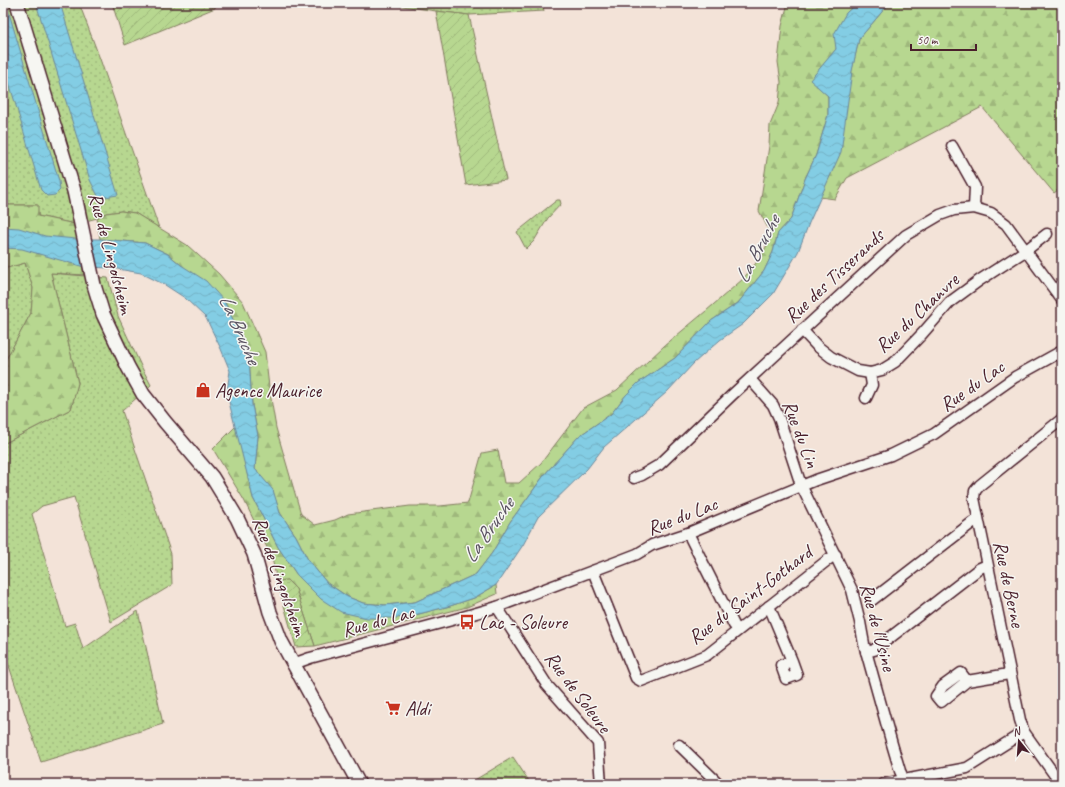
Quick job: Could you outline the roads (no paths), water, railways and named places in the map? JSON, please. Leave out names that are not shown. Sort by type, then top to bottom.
[{"type":"main road","name":"Rue de Lingolsheim","points":[[16,3],[65,162],[82,226],[94,284],[103,314],[140,389],[160,416],[212,477],[238,518],[254,554],[275,626],[293,664],[359,784]]},
{"type":"street","points":[[952,146],[975,187],[974,208]]},
{"type":"street","name":"Rue des Tisserands","points":[[634,478],[659,465],[802,330],[906,235],[940,215],[954,210],[974,208],[991,213],[1006,224],[1062,300]]},
{"type":"street","name":"Rue du Chanvre","points":[[802,330],[817,346],[831,357],[858,371],[870,373],[882,370],[895,362],[950,302],[980,280],[1026,251],[1047,234]]},
{"type":"street","name":"Rue du Lac","points":[[293,664],[310,658],[497,607],[637,554],[652,545],[688,533],[801,486],[885,457],[918,443],[946,426],[1015,377],[1062,351]]},
{"type":"street","name":"Rue du Chanvre","points":[[866,398],[872,385],[870,373]]},
{"type":"street","name":"Rue du Lin","points":[[750,379],[773,405],[779,418],[801,486]]},
{"type":"street","name":"Rue de Berne","points":[[1061,784],[1024,732],[1020,720],[1009,674],[974,498],[975,491],[980,484],[1062,420]]},
{"type":"street","name":"Rue de l'Usine","points":[[801,486],[852,590],[866,652],[900,771],[905,782]]},
{"type":"street","points":[[872,600],[973,522],[978,520]]},
{"type":"street","points":[[688,533],[734,625],[738,630]]},
{"type":"street","name":"Rue du Saint-Gothard","points":[[593,571],[636,678],[641,681],[707,655],[828,559],[836,555]]},
{"type":"street","points":[[866,652],[874,650],[980,568],[987,565]]},
{"type":"street","points":[[770,606],[792,661]]},
{"type":"street","name":"Rue de Soleure","points":[[497,607],[547,684],[598,743],[600,784]]},
{"type":"street","points":[[967,682],[1009,674]]},
{"type":"street","points":[[883,784],[905,782],[967,768],[1024,732]]},
{"type":"street","points":[[680,745],[719,784]]},
{"type":"water","points":[[3,3],[6,3],[59,181],[60,190],[55,195],[47,196],[41,190],[3,62]]},
{"type":"water","points":[[36,3],[60,3],[118,195],[99,198],[90,180]]},
{"type":"water","points":[[857,3],[893,3],[886,7],[859,39],[852,71],[841,152],[809,223],[798,252],[773,294],[743,324],[720,340],[694,363],[667,392],[604,447],[587,469],[538,517],[523,545],[496,585],[474,598],[450,606],[411,616],[397,618],[367,618],[341,612],[321,599],[297,575],[278,547],[253,498],[229,402],[227,390],[230,371],[206,318],[185,298],[165,285],[141,273],[112,268],[84,267],[22,249],[3,248],[3,227],[19,228],[45,236],[145,243],[168,254],[181,265],[206,281],[224,301],[245,344],[249,357],[252,405],[258,436],[255,469],[273,490],[280,513],[296,536],[308,560],[327,583],[348,597],[363,603],[385,605],[415,602],[476,574],[492,553],[510,522],[545,474],[579,436],[611,414],[638,383],[675,358],[711,321],[738,303],[764,271],[773,252],[778,233],[791,219],[805,179],[816,155],[828,115],[828,96],[810,80],[836,49],[834,34],[846,13]]},
{"type":"place","name":"Agence Maurice","points":[[203,390]]},
{"type":"place","name":"Lac - Soleure","points":[[467,622]]},
{"type":"place","name":"Aldi","points":[[393,708]]},
{"type":"water label","name":"La Bruche","points":[[757,249]]},
{"type":"water label","name":"La Bruche","points":[[240,329]]},
{"type":"water label","name":"La Bruche","points":[[488,530]]}]
